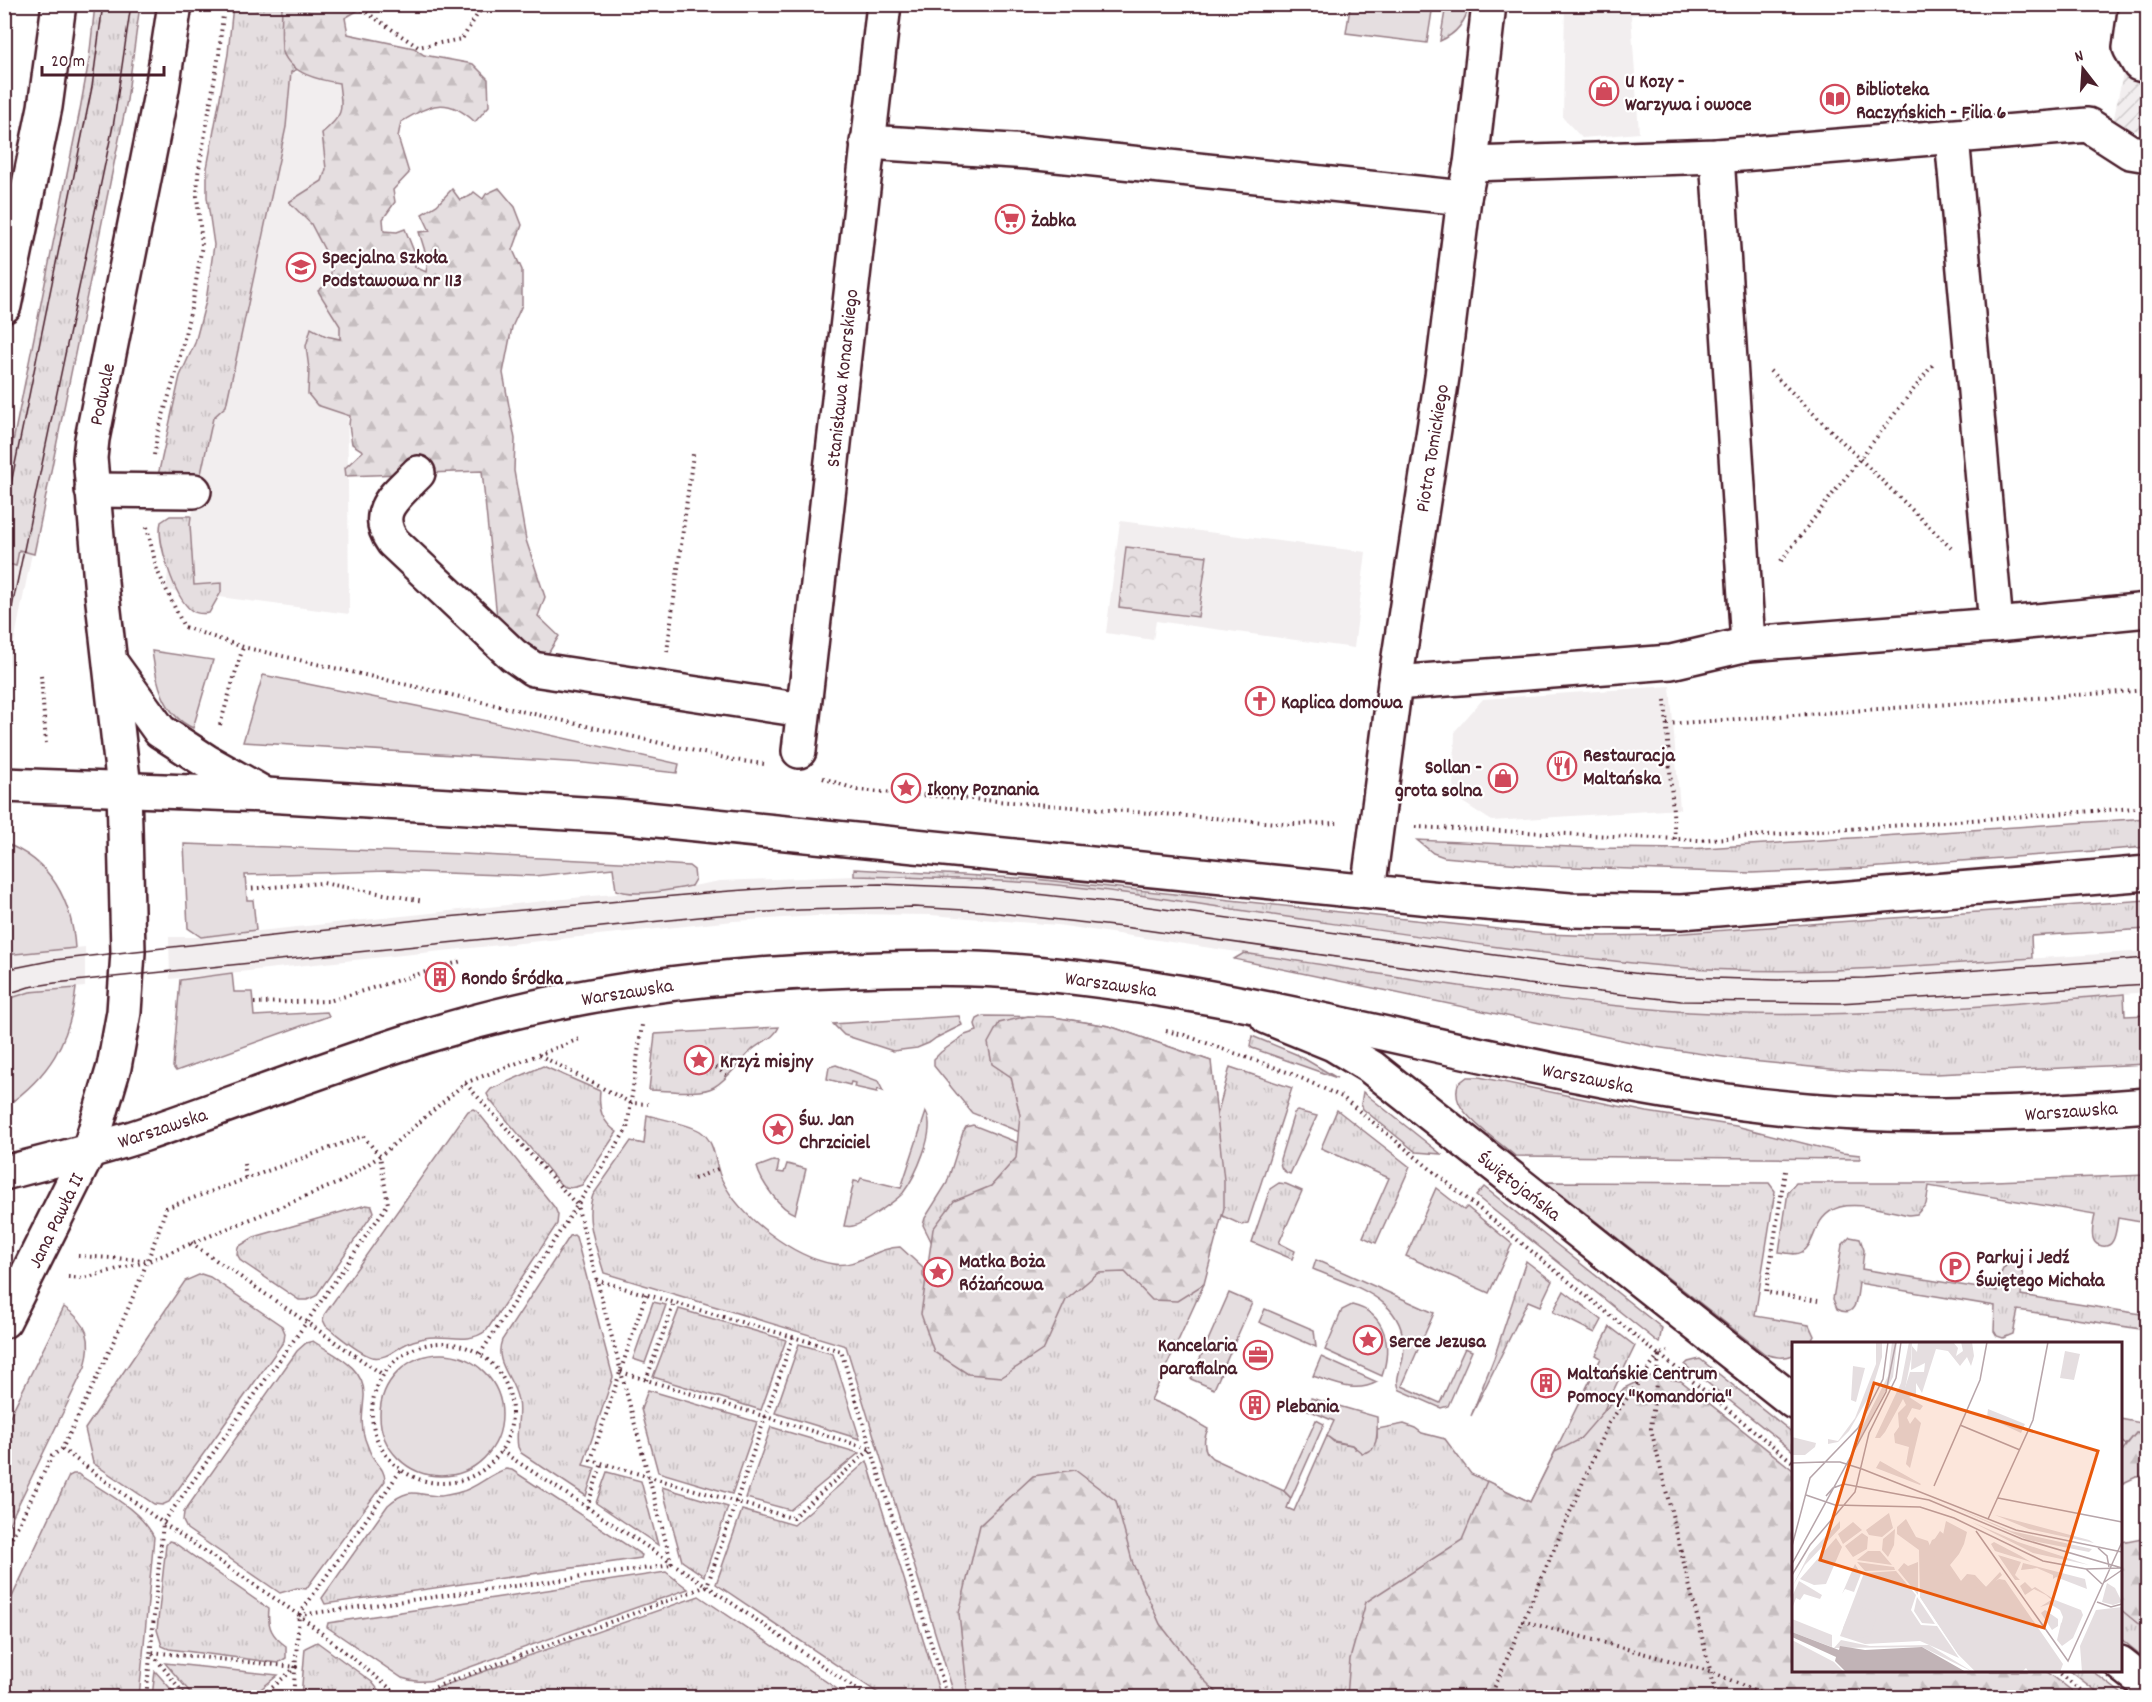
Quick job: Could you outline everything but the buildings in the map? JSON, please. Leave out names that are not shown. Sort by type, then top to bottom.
[{"type":"main road","points":[[4,306],[45,107],[59,4]]},
{"type":"main road","name":"Podwale","points":[[124,789],[90,458],[162,89],[175,4]]},
{"type":"main road","name":"Stanisława Konarskiego","points":[[799,751],[884,4]]},
{"type":"main road","name":"Piotra Tomickiego","points":[[1368,891],[1395,683],[1442,377],[1464,198],[1471,164],[1489,4]]},
{"type":"main road","points":[[2136,4],[2130,48],[2139,64],[2148,65]]},
{"type":"main road","points":[[1471,164],[1718,156],[2088,124],[2130,152],[2148,155]]},
{"type":"main road","points":[[1952,137],[1996,625]]},
{"type":"main road","points":[[867,142],[1040,153],[1464,198]]},
{"type":"main road","points":[[1718,156],[1748,645]]},
{"type":"main road","points":[[418,473],[387,506],[383,522],[387,533],[393,542],[513,656],[533,669],[803,710]]},
{"type":"main road","points":[[92,490],[194,491]]},
{"type":"main road","points":[[1395,683],[1671,662],[1748,645],[2148,610]]},
{"type":"main road","points":[[110,661],[160,731],[206,761],[266,795]]},
{"type":"main road","points":[[4,785],[266,795],[617,816],[1570,910],[1681,912],[2148,873]]},
{"type":"main road","points":[[4,1173],[89,1151],[114,1067],[124,1012],[128,952],[124,789]]},
{"type":"main road","name":"Warszawska","points":[[89,1151],[435,1033],[518,1011],[648,986],[734,976],[902,968],[994,970],[1089,980],[1227,1000],[1610,1082],[1743,1103],[1826,1112],[1908,1116],[2009,1114],[2148,1105]]},
{"type":"main road","name":"Świętojańska","points":[[1227,1000],[1333,1044],[1371,1067],[1792,1400]]},
{"type":"main road","name":"Jana Pawła II","points":[[4,1322],[89,1151]]},
{"type":"main road","points":[[2122,1664],[2148,1685]]},
{"type":"path","points":[[185,333],[194,300],[202,245],[197,196],[198,174],[219,54],[224,4]]},
{"type":"path","points":[[360,4],[360,8],[418,47],[462,39],[484,4]]},
{"type":"path","points":[[492,4],[522,8]]},
{"type":"path","points":[[1746,607],[1968,318]]},
{"type":"path","points":[[1770,371],[1992,589]]},
{"type":"path","points":[[661,689],[693,454]]},
{"type":"path","points":[[222,720],[243,647],[723,758],[766,765]]},
{"type":"path","points":[[1661,662],[1675,840]]},
{"type":"path","points":[[41,676],[46,743]]},
{"type":"path","points":[[1667,724],[2148,690]]},
{"type":"path","points":[[857,790],[1289,824],[1346,823]]},
{"type":"path","points":[[1409,827],[1675,840],[2148,807]]},
{"type":"path","points":[[246,889],[322,883],[424,901]]},
{"type":"path","points":[[254,1003],[329,1001],[462,961]]},
{"type":"path","points":[[480,1354],[627,1129],[643,1020],[633,1023]]},
{"type":"path","points":[[1161,1030],[1184,1035],[1290,1073],[1342,1097],[1792,1461]]},
{"type":"path","points":[[27,1277],[84,1278],[149,1261],[343,1181],[380,1156],[465,1083],[593,1034]]},
{"type":"path","points":[[538,1055],[631,1102],[648,1104]]},
{"type":"path","points":[[705,1062],[727,1076]]},
{"type":"path","points":[[465,1083],[577,1205],[672,1565]]},
{"type":"path","points":[[4,1554],[52,1456],[62,1449],[112,1348],[149,1261],[166,1208],[363,1136],[380,1156],[388,1204],[163,1523],[147,1698]]},
{"type":"path","points":[[244,1164],[246,1180]]},
{"type":"path","points":[[694,1179],[718,1168]]},
{"type":"path","points":[[1785,1171],[1766,1292],[1818,1301]]},
{"type":"path","points":[[191,1243],[382,1374]]},
{"type":"path","points":[[596,1280],[841,1351],[948,1698]]},
{"type":"path","points":[[646,1294],[591,1460],[792,1518],[871,1449]]},
{"type":"path","points":[[646,1380],[674,1303]]},
{"type":"path","points":[[1490,1698],[1608,1424],[1659,1355],[1706,1333]]},
{"type":"path","points":[[708,1586],[793,1337]]},
{"type":"path","points":[[445,1342],[463,1346],[480,1354],[496,1368],[507,1387],[510,1398],[512,1409],[510,1431],[501,1451],[482,1471],[455,1482],[427,1482],[401,1470],[387,1458],[372,1426],[371,1408],[382,1374],[402,1356],[427,1344],[445,1342]]},
{"type":"path","points":[[1659,1355],[1651,1429],[1717,1698]]},
{"type":"path","points":[[621,1372],[871,1449]]},
{"type":"path","points":[[62,1449],[163,1523],[299,1615],[402,1698]]},
{"type":"path","points":[[501,1451],[672,1565],[708,1586],[869,1698]]},
{"type":"path","points":[[587,1508],[602,1463]]},
{"type":"path","points":[[293,1698],[299,1615],[401,1470]]},
{"type":"path","points":[[299,1615],[672,1565]]},
{"type":"path","points":[[414,1698],[438,1686],[708,1586]]},
{"type":"path","points":[[1523,1621],[1709,1671],[1772,1698]]},
{"type":"path","points":[[151,1652],[296,1667]]},
{"type":"path","points":[[151,1652],[188,1698]]},
{"type":"path","points":[[260,1698],[296,1667]]},
{"type":"path","points":[[2057,1672],[2088,1697]]},
{"type":"shaded area","points":[[1565,4],[1769,5],[1631,15],[1639,133],[1582,138],[1563,118]]},
{"type":"shaded area","points":[[2137,5],[2147,5],[2147,132],[2112,127]]},
{"type":"shaded area","name":"Specjalna Szkoła Podstawowa nr 113","points":[[291,72],[345,77],[349,614],[166,590],[173,526],[190,525],[213,418],[226,406],[286,127]]},
{"type":"shaded area","points":[[1120,521],[1366,552],[1354,648],[1156,621],[1153,640],[1106,633]]},
{"type":"shaded area","points":[[19,550],[32,553],[5,687],[5,563],[16,565]]},
{"type":"shaded area","points":[[1670,686],[1680,809],[1492,821],[1453,796],[1455,731],[1483,699]]},
{"type":"shaded area","points":[[854,876],[968,879],[1065,886],[1563,955],[1722,970],[1839,970],[2147,951],[2148,992],[1914,1011],[1796,1015],[1691,1012],[1639,1008],[1443,983],[1058,925],[931,915],[850,914],[734,921],[170,979],[169,937],[201,937],[617,894],[616,890],[626,894],[720,881]]},
{"type":"shaded area","points":[[85,947],[85,987],[30,992],[5,1000],[5,955]]},
{"type":"green space","points":[[95,5],[140,5],[127,100],[34,554],[19,550],[16,566],[5,563],[5,481],[79,115],[89,60]]},
{"type":"green space","points":[[233,5],[283,5],[282,52],[296,70],[291,72],[286,127],[226,406],[213,418],[201,474],[157,480],[180,376],[195,343],[206,301],[214,245],[207,197],[207,168],[228,54]]},
{"type":"green space","points":[[282,5],[367,5],[345,18],[348,34],[414,48],[424,55],[473,64],[488,79],[489,106],[475,122],[455,108],[438,106],[430,107],[401,122],[398,137],[409,173],[393,190],[395,202],[383,219],[384,231],[397,232],[405,229],[415,254],[415,267],[426,272],[428,261],[419,232],[430,231],[422,214],[437,205],[452,189],[460,200],[474,192],[483,199],[486,194],[499,188],[515,207],[522,225],[513,250],[522,270],[522,305],[512,327],[503,373],[515,439],[514,471],[526,540],[545,597],[538,616],[559,636],[546,657],[523,652],[498,627],[482,471],[346,476],[345,468],[363,451],[352,444],[350,416],[317,405],[308,394],[309,369],[306,346],[311,328],[326,336],[340,339],[340,326],[318,291],[328,283],[333,266],[311,224],[289,202],[322,181],[326,169],[322,133],[338,116],[341,100],[339,83],[306,75],[287,60],[282,43]]},
{"type":"green space","points":[[1326,5],[1433,5],[1427,43],[1346,33],[1350,8]]},
{"type":"green space","points":[[1446,5],[1469,5],[1459,26],[1451,35],[1440,41]]},
{"type":"green space","points":[[170,516],[191,516],[194,585],[221,583],[221,592],[209,613],[191,610],[185,604],[173,582],[164,555],[160,531],[161,522]]},
{"type":"green space","points":[[1126,547],[1207,556],[1198,617],[1119,607]]},
{"type":"green space","points":[[152,651],[213,660],[193,728],[174,715],[168,706],[159,685]]},
{"type":"green space","points":[[263,675],[456,714],[679,764],[677,773],[584,763],[243,742]]},
{"type":"green space","points":[[2148,818],[2147,847],[1867,868],[1751,873],[1542,866],[1444,857],[1433,853],[1417,840],[1593,848],[1690,849]]},
{"type":"green space","points":[[4,843],[34,860],[56,884],[69,914],[75,948],[5,955]]},
{"type":"green space","points":[[184,844],[463,854],[689,866],[694,870],[695,879],[691,886],[633,893],[616,890],[613,868],[534,876],[388,871],[245,875],[247,900],[253,900],[256,930],[201,937],[188,928]]},
{"type":"green space","points":[[854,869],[1035,879],[1544,934],[1656,935],[2147,900],[2148,929],[2031,936],[2032,958],[1802,971],[1710,969],[1611,961],[1504,948],[1085,888],[988,880],[854,876]]},
{"type":"green space","points":[[1244,953],[1522,995],[1689,1012],[1798,1014],[1907,1011],[2124,994],[2125,1016],[2147,1015],[2147,1064],[1936,1074],[1851,1071],[1751,1061],[1655,1047],[1234,959]]},
{"type":"green space","points":[[232,973],[234,992],[252,992],[254,1016],[327,1012],[329,1016],[176,1071],[173,1067],[180,980]]},
{"type":"green space","points":[[76,988],[69,1025],[55,1056],[34,1083],[5,1107],[5,1000],[30,992]]},
{"type":"green space","points":[[959,1016],[962,1025],[929,1043],[917,1048],[893,1051],[844,1035],[833,1024]]},
{"type":"green space","points":[[983,1016],[1053,1017],[1109,1026],[1211,1061],[1165,1190],[972,1113],[934,1066],[934,1059],[965,1035],[977,1031],[975,1024],[977,1019]]},
{"type":"green space","points":[[1028,1016],[1053,1017],[1109,1026],[1211,1061],[1224,1180],[1224,1208],[1204,1284],[1177,1301],[1152,1300],[1125,1272],[1098,1273],[1066,1300],[1044,1349],[1002,1377],[968,1374],[934,1352],[921,1314],[933,1229],[954,1201],[991,1186],[1016,1158],[1020,1115],[1011,1077],[992,1064],[988,1043],[999,1023]]},
{"type":"green space","points":[[779,1027],[774,1035],[751,1051],[729,1075],[714,1087],[700,1091],[649,1090],[655,1034]]},
{"type":"green space","points":[[1252,1036],[1298,1055],[1337,1078],[1252,1048],[1250,1046]]},
{"type":"green space","points":[[836,1065],[878,1081],[883,1091],[878,1089],[877,1092],[854,1087],[855,1083],[851,1082],[850,1085],[827,1079],[829,1067]]},
{"type":"green space","points":[[543,1066],[600,1091],[602,1115],[617,1132],[582,1185],[576,1187],[569,1188],[561,1185],[487,1094],[491,1089]]},
{"type":"green space","points":[[1230,1067],[1292,1088],[1248,1223],[1242,1225],[1205,1208],[1198,1185]]},
{"type":"green space","points":[[1467,1077],[1479,1077],[1647,1112],[1736,1126],[1842,1153],[1860,1155],[1860,1159],[1515,1156],[1476,1124],[1459,1103],[1458,1084]]},
{"type":"green space","points":[[1363,1092],[1441,1154],[1416,1152],[1363,1109],[1361,1104]]},
{"type":"green space","points":[[473,1109],[477,1111],[555,1208],[558,1215],[557,1224],[487,1330],[472,1337],[424,1338],[408,1343],[382,1357],[366,1355],[326,1326],[323,1320],[324,1315],[468,1111]]},
{"type":"green space","points":[[1337,1110],[1410,1167],[1376,1243],[1363,1237],[1389,1178],[1321,1148]]},
{"type":"green space","points":[[1297,1111],[1317,1116],[1290,1174],[1282,1169],[1280,1159],[1294,1113]]},
{"type":"green space","points":[[926,1112],[929,1120],[927,1142],[913,1176],[903,1193],[857,1225],[844,1226],[854,1181],[859,1182],[861,1178],[901,1188]]},
{"type":"green space","points":[[647,1115],[690,1126],[700,1131],[712,1147],[719,1174],[730,1194],[754,1221],[785,1244],[817,1260],[833,1264],[850,1263],[883,1250],[900,1247],[923,1268],[923,1276],[928,1284],[938,1255],[923,1225],[947,1183],[966,1127],[973,1125],[1160,1199],[1199,1265],[1204,1284],[1151,1400],[1177,1411],[1208,1429],[1204,1445],[1206,1452],[1212,1458],[1284,1491],[1291,1498],[1287,1508],[1294,1511],[1327,1436],[1334,1442],[1352,1445],[1355,1449],[1377,1438],[1377,1429],[1404,1424],[1422,1433],[1445,1439],[1471,1474],[1530,1502],[1601,1358],[1596,1355],[1610,1327],[1635,1346],[1600,1418],[1655,1697],[955,1697],[846,1346],[604,1273],[591,1224],[593,1195],[631,1141],[644,1144]]},
{"type":"green space","points":[[773,1161],[779,1162],[777,1172],[784,1173],[787,1164],[806,1169],[795,1214],[777,1201],[759,1173],[757,1167]]},
{"type":"green space","points":[[2147,1175],[2147,1223],[2118,1218],[2114,1238],[2109,1245],[2105,1246],[2097,1244],[2093,1238],[2095,1214],[1929,1186],[1926,1204],[1917,1214],[1909,1215],[1866,1206],[1840,1207],[1824,1216],[1807,1248],[1802,1252],[1794,1254],[1779,1252],[1788,1192],[1796,1183],[1942,1183]]},
{"type":"green space","points":[[1546,1182],[1769,1183],[1775,1191],[1755,1316],[1809,1325],[1814,1336],[1811,1342],[1792,1342],[1792,1355],[1779,1357],[1765,1354]]},
{"type":"green space","points":[[1279,1183],[1302,1191],[1279,1243],[1295,1251],[1292,1259],[1252,1242],[1270,1189]]},
{"type":"green space","points":[[1484,1187],[1662,1328],[1659,1343],[1476,1196]]},
{"type":"green space","points":[[1436,1188],[1464,1210],[1467,1207],[1512,1244],[1489,1293],[1406,1256]]},
{"type":"green space","points":[[366,1205],[372,1206],[374,1212],[316,1296],[307,1300],[299,1300],[241,1261],[237,1254],[238,1247],[254,1237]]},
{"type":"green space","points":[[574,1235],[613,1377],[583,1465],[595,1468],[586,1496],[521,1453],[517,1441],[518,1401],[500,1356],[502,1340],[570,1236]]},
{"type":"green space","points":[[1850,1237],[1860,1239],[1864,1250],[1862,1269],[1997,1291],[2004,1267],[2008,1264],[2019,1265],[2023,1275],[2021,1295],[2147,1315],[2147,1330],[2018,1310],[2013,1334],[2003,1338],[1997,1336],[1994,1331],[1995,1306],[1859,1283],[1855,1305],[1849,1311],[1844,1312],[1837,1309],[1833,1299],[1842,1245]]},
{"type":"green space","points":[[1316,1260],[1434,1313],[1402,1386],[1440,1403],[1465,1348],[1472,1351],[1448,1406],[1441,1408],[1400,1390],[1398,1379],[1403,1358],[1403,1338],[1398,1322],[1377,1298],[1313,1269]]},
{"type":"green space","points":[[1526,1261],[1552,1281],[1540,1306],[1528,1301],[1471,1416],[1494,1358]]},
{"type":"green space","points":[[201,1274],[210,1277],[282,1326],[285,1333],[284,1341],[169,1502],[162,1505],[154,1504],[93,1463],[85,1429],[185,1281]]},
{"type":"green space","points":[[1564,1291],[1602,1320],[1595,1333],[1553,1312]]},
{"type":"green space","points":[[1229,1293],[1252,1303],[1214,1389],[1191,1379]]},
{"type":"green space","points":[[653,1302],[666,1305],[645,1363],[633,1359]]},
{"type":"green space","points":[[1352,1305],[1364,1309],[1380,1323],[1386,1343],[1382,1376],[1325,1350],[1342,1310]]},
{"type":"green space","points":[[64,1307],[79,1319],[86,1332],[88,1348],[85,1367],[5,1532],[5,1426]]},
{"type":"green space","points":[[679,1309],[786,1340],[761,1410],[653,1377]]},
{"type":"green space","points":[[1265,1309],[1314,1330],[1316,1347],[1259,1322]]},
{"type":"green space","points":[[313,1341],[347,1363],[360,1378],[364,1397],[363,1434],[385,1481],[306,1589],[297,1588],[280,1593],[187,1529],[183,1521],[184,1512],[297,1351],[306,1343]]},
{"type":"green space","points":[[799,1344],[833,1354],[860,1439],[775,1413]]},
{"type":"green space","points":[[441,1354],[464,1359],[484,1372],[497,1392],[502,1415],[497,1438],[484,1458],[464,1471],[441,1476],[418,1471],[398,1458],[385,1438],[380,1415],[385,1392],[398,1372],[418,1359]]},
{"type":"green space","points":[[1321,1357],[1377,1382],[1353,1387],[1313,1376]]},
{"type":"green space","points":[[1700,1359],[1792,1432],[1792,1450],[1685,1365]]},
{"type":"green space","points":[[1649,1376],[1681,1381],[1792,1469],[1792,1672],[2047,1672],[2080,1697],[1347,1697],[1350,1659],[1366,1602],[1462,1540],[1487,1481],[1530,1502],[1555,1452],[1579,1440],[1624,1388]]},
{"type":"green space","points":[[648,1390],[757,1422],[732,1494],[658,1472],[641,1409]]},
{"type":"green space","points":[[1311,1398],[1377,1417],[1377,1434],[1372,1448],[1362,1453],[1352,1445],[1334,1441],[1327,1436],[1334,1421],[1306,1409]]},
{"type":"green space","points":[[2122,1419],[2147,1424],[2147,1435],[2136,1433],[2126,1445],[2122,1442]]},
{"type":"green space","points":[[1316,1420],[1324,1424],[1291,1498],[1284,1491]]},
{"type":"green space","points":[[771,1427],[859,1453],[790,1510],[746,1498]]},
{"type":"green space","points":[[2136,1433],[2147,1435],[2147,1476],[2136,1477],[2122,1484],[2122,1451]]},
{"type":"green space","points":[[867,1461],[941,1697],[884,1697],[716,1584],[742,1510],[794,1525]]},
{"type":"green space","points":[[506,1469],[512,1470],[642,1555],[641,1558],[325,1604],[322,1598],[388,1505],[396,1499],[409,1493],[441,1496],[458,1493]]},
{"type":"green space","points":[[1075,1470],[1116,1501],[1133,1564],[1160,1624],[1203,1679],[1221,1697],[968,1697],[959,1613],[980,1525],[1033,1476]]},
{"type":"green space","points":[[607,1472],[641,1481],[658,1545],[596,1503]]},
{"type":"green space","points":[[78,1474],[130,1509],[154,1537],[139,1697],[5,1697],[5,1612],[69,1476]]},
{"type":"green space","points":[[662,1487],[728,1507],[704,1576],[682,1561]]},
{"type":"green space","points":[[2148,1537],[2147,1631],[2122,1611],[2122,1542]]},
{"type":"green space","points":[[169,1541],[269,1609],[270,1626],[277,1639],[286,1646],[286,1658],[278,1663],[169,1649],[162,1646],[157,1630],[166,1545]]},
{"type":"green space","points":[[666,1572],[688,1589],[434,1680],[418,1681],[402,1678],[327,1627],[328,1623]]},
{"type":"green space","points":[[699,1596],[849,1697],[423,1697],[437,1688]]},
{"type":"green space","points":[[2122,1610],[2147,1631],[2147,1660],[2122,1640]]},
{"type":"green space","points":[[317,1642],[372,1682],[384,1697],[301,1697],[305,1648]]},
{"type":"green space","points":[[165,1663],[278,1675],[251,1697],[194,1697]]},
{"type":"green space","points":[[155,1671],[178,1697],[152,1697]]},
{"type":"green space","points":[[2071,1672],[2093,1672],[2126,1697],[2104,1697]]},
{"type":"tram line","points":[[4,518],[92,87],[103,4]]},
{"type":"tram line","points":[[4,645],[114,121],[131,4]]},
{"type":"tram line","points":[[4,970],[54,960],[436,918],[717,892],[798,886],[880,884],[982,888],[1135,905],[1531,960],[1682,977],[1777,980],[1865,978],[2148,958]]},
{"type":"tram line","points":[[4,995],[29,987],[55,983],[719,915],[914,907],[980,911],[1131,928],[1528,984],[1681,1001],[1840,1003],[2148,984]]},
{"type":"place","name":"U Kozy - Warzywa i owoce","points":[[1604,91]]},
{"type":"place","name":"Biblioteka Raczyńskich - Filia 6","points":[[1835,99]]},
{"type":"place","name":"Żabka","points":[[1010,219]]},
{"type":"place","name":"Specjalna Szkoła Podstawowa nr 113","points":[[301,267]]},
{"type":"place","name":"Kaplica domowa","points":[[1260,701]]},
{"type":"place","name":"Restauracja Maltańska","points":[[1562,766]]},
{"type":"place","name":"Sollan - grota solna","points":[[1503,778]]},
{"type":"place","name":"Ikony Poznania","points":[[906,788]]},
{"type":"place","name":"Rondo Śródka","points":[[440,977]]},
{"type":"place","name":"Krzyż misjny","points":[[699,1060]]},
{"type":"place","name":"Św. Jan Chrzciciel","points":[[778,1129]]},
{"type":"place","name":"Parkuj i Jedź Świętego Michała","points":[[1955,1267]]},
{"type":"place","name":"Matka Boża Różańcowa","points":[[938,1272]]},
{"type":"place","name":"Serce Jezusa","points":[[1368,1340]]},
{"type":"place","name":"Kancelaria parafialna","points":[[1258,1355]]},
{"type":"place","name":"Maltańskie Centrum Pomocy \"Komandoria\"","points":[[1546,1383]]},
{"type":"place","name":"Plebania","points":[[1255,1405]]}]
